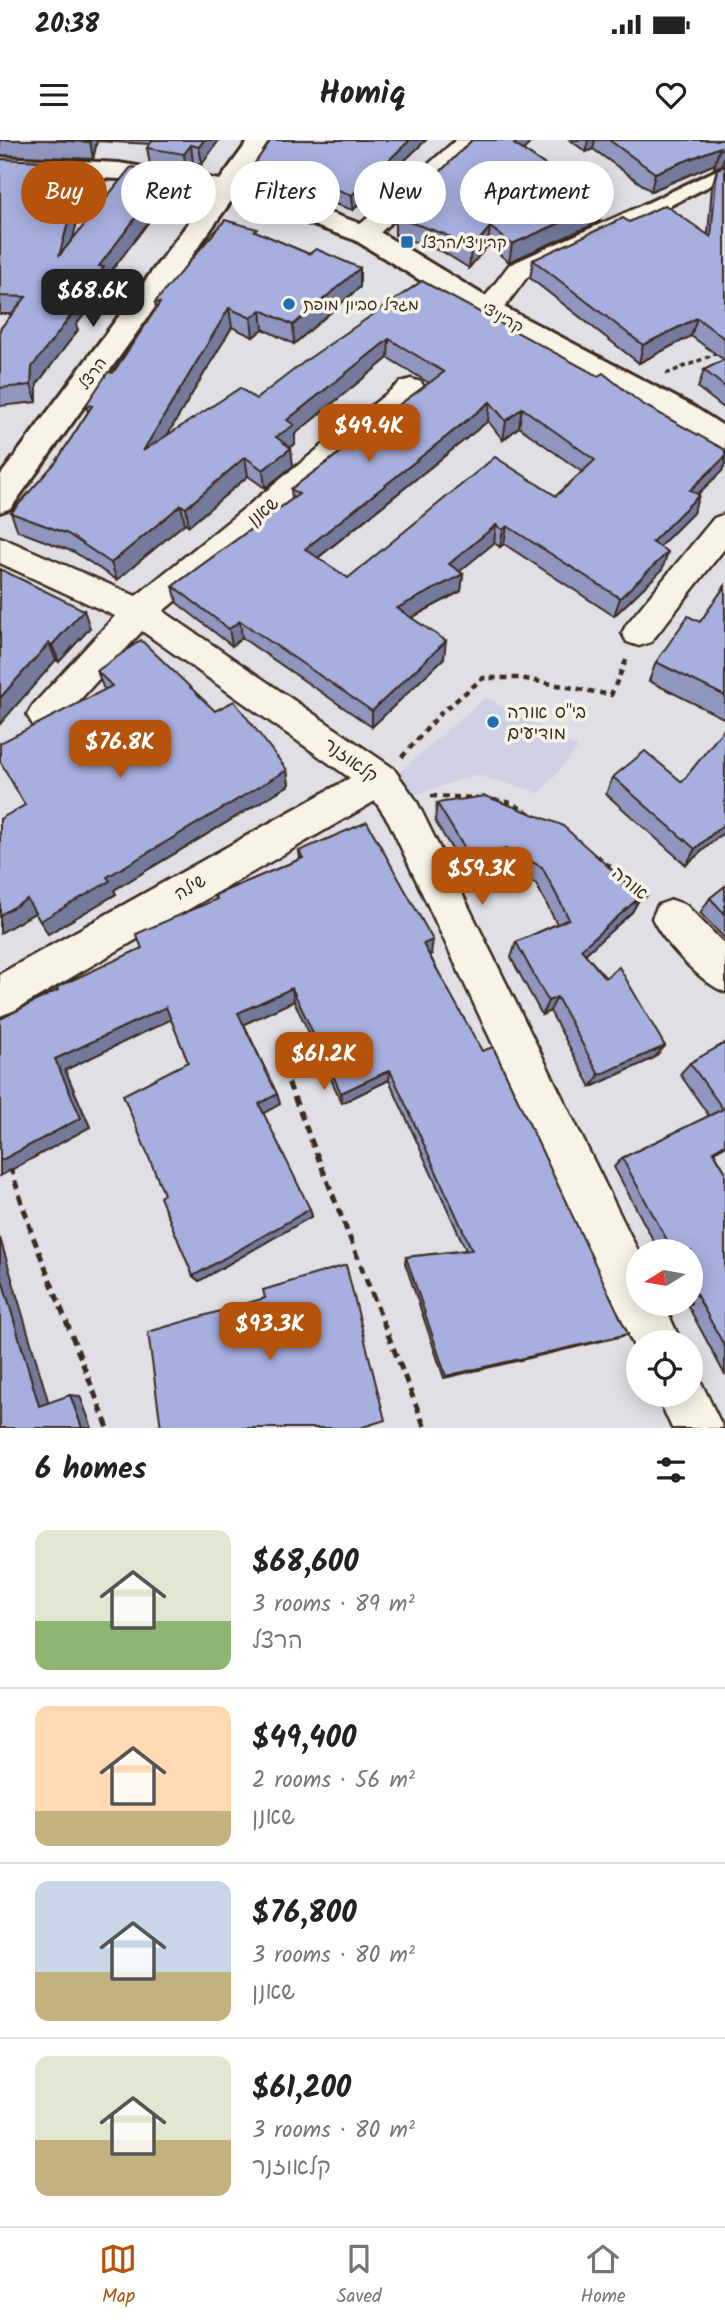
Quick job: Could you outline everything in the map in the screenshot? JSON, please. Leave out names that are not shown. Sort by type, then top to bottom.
[{"type":"street","name":"הרצל","points":[[0,500],[262,140]]},
{"type":"street","points":[[364,234],[470,140]]},
{"type":"street","name":"קריניצי","points":[[0,165],[119,171],[226,188],[276,202],[364,234],[488,310],[683,414],[725,442]]},
{"type":"street","points":[[488,310],[518,271],[721,173]]},
{"type":"street","name":"שאנן","points":[[45,715],[139,612],[411,389]]},
{"type":"street","points":[[639,633],[725,526]]},
{"type":"street","name":"קלאוזנר","points":[[0,549],[139,612],[380,779],[403,811],[651,1330]]},
{"type":"street","name":"שילה","points":[[0,996],[380,779]]},
{"type":"street","points":[[672,918],[725,973]]},
{"type":"street","points":[[688,1407],[698,1428]]},
{"type":"path","points":[[633,387],[725,350]]},
{"type":"path","points":[[380,779],[416,744],[440,714],[483,678],[520,678],[611,695],[639,633]]},
{"type":"path","points":[[403,811],[430,796],[453,794],[512,803],[534,816]]},
{"type":"path","name":"אורה","points":[[587,849],[672,918]]},
{"type":"path","points":[[284,1069],[425,1428]]},
{"type":"path","points":[[8,1164],[32,1234],[108,1428]]},
{"type":"shaded area","name":"בי\"ס אורה מודיעים","points":[[485,697],[578,748],[540,793],[476,775],[408,797],[391,779]]},
{"type":"building","points":[[45,140],[90,140],[89,142]]},
{"type":"building","points":[[153,140],[204,140],[199,147],[191,145],[184,154],[147,148]]},
{"type":"building","points":[[271,140],[410,140],[388,161],[354,161],[352,195],[340,191],[340,161],[256,161]]},
{"type":"building","points":[[472,140],[518,140],[514,144],[539,161],[460,161],[460,224],[558,224],[512,244],[490,227],[471,250],[444,234],[415,224],[446,224],[446,166]]},
{"type":"building","points":[[609,140],[725,140],[725,148],[719,150],[720,147],[655,173]]},
{"type":"building","points":[[0,159],[42,161],[21,161],[21,224],[68,224],[59,256],[85,224],[107,224],[107,197],[121,179],[121,224],[131,224],[99,266],[104,267],[69,312],[73,313],[32,367],[31,385],[0,388],[0,329],[26,297],[0,296]]},
{"type":"building","points":[[725,166],[725,339],[697,318],[643,345],[533,260],[623,218],[629,222],[665,205],[711,237],[717,169]]},
{"type":"building","points":[[225,220],[230,224],[257,229],[255,231],[309,254],[316,249],[360,268],[293,325],[261,310],[251,318],[229,308],[143,451],[240,388],[256,399],[308,359],[422,281],[598,376],[603,373],[642,404],[725,450],[725,457],[690,490],[699,495],[652,542],[668,552],[620,598],[507,526],[503,530],[496,525],[449,564],[463,574],[397,608],[446,641],[372,711],[240,621],[229,629],[173,586],[299,494],[291,489],[444,372],[389,339],[287,420],[294,425],[276,437],[291,448],[263,470],[245,457],[186,508],[181,505],[111,563],[68,534],[11,513],[56,462],[92,406],[86,405],[108,372],[113,373],[160,303],[155,302]],"holes":[[[490,402],[506,421],[522,408],[595,460],[556,496],[495,457],[348,578],[305,549]]]},
{"type":"building","points":[[725,359],[725,387],[704,370]]},
{"type":"building","points":[[0,569],[84,610],[52,645],[49,643],[0,698]]},
{"type":"building","points":[[725,586],[725,696],[656,662],[688,616],[700,622]]},
{"type":"building","points":[[141,640],[215,711],[234,701],[287,770],[107,877],[110,881],[40,921],[27,899],[0,915],[0,819],[25,805],[0,761],[0,743],[112,686],[97,671]]},
{"type":"building","points":[[725,728],[725,823],[695,849],[613,777],[645,751],[682,782]]},
{"type":"building","points":[[485,796],[562,825],[641,896],[581,949],[605,978],[619,967],[665,1046],[599,1075],[557,997],[548,1001],[516,942],[569,919],[542,867],[506,849],[470,857],[437,803]]},
{"type":"building","points":[[367,822],[433,940],[423,944],[482,1051],[493,1047],[626,1334],[446,1376],[406,1257],[472,1250],[390,1070],[341,1093],[292,988],[238,1013],[277,1094],[259,1104],[310,1209],[193,1276],[160,1197],[164,1194],[123,1095],[188,1062],[166,1007],[55,1059],[81,1118],[0,1161],[0,1019],[58,990],[57,987],[142,948],[136,934],[217,899],[215,895],[303,858],[299,851]]},
{"type":"building","points":[[725,886],[725,914],[710,898]]},
{"type":"building","points":[[725,1043],[725,1144],[713,1151],[725,1171],[725,1347],[704,1309],[704,1239],[666,1239],[622,1158],[723,1109],[690,1063]]},
{"type":"building","points":[[346,1265],[385,1420],[360,1428],[161,1428],[148,1332],[265,1298],[263,1290]]},
{"type":"building","points":[[0,1273],[39,1406],[70,1395],[82,1428],[0,1428]]},
{"type":"place","name":"קריניצי/הרצל","points":[[407,242]]},
{"type":"place","name":"מגדל סביון מופת","points":[[289,304]]},
{"type":"place","name":"בי\"ס אורה מודיעים","points":[[493,722]]}]
